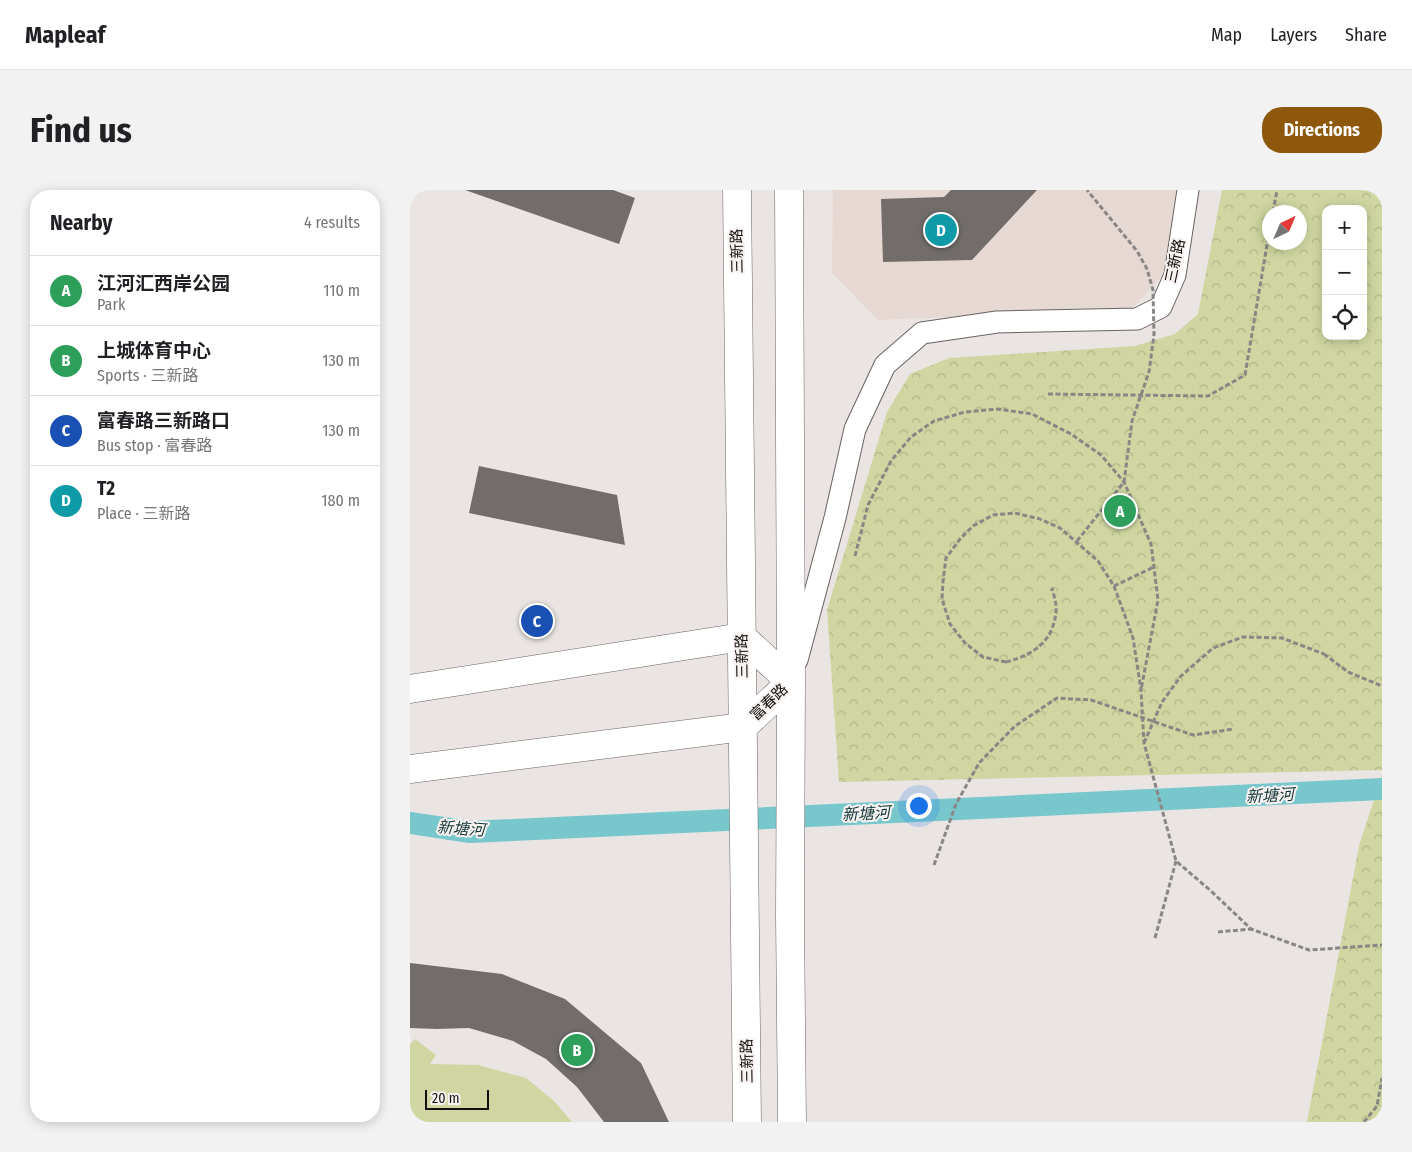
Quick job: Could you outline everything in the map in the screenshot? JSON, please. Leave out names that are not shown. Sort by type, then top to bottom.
[{"type":"main road","name":"三新路","points":[[736,190],[747,1122]]},
{"type":"main road","name":"三新路","points":[[789,190],[792,1122]]},
{"type":"main road","name":"富春路","points":[[410,768],[743,726],[791,682],[742,637]]},
{"type":"main road","points":[[410,689],[742,637]]},
{"type":"street","name":"三新路","points":[[791,682],[835,518],[855,429],[885,365],[922,333],[997,322],[1137,320],[1161,307],[1175,275],[1188,190]]},
{"type":"path","points":[[1077,542],[1124,482],[1132,421],[1149,372],[1154,335],[1153,290],[1147,268],[1137,250],[1087,190]]},
{"type":"path","points":[[1274,205],[1277,190]]},
{"type":"path","points":[[1048,394],[1208,396],[1245,375],[1267,250]]},
{"type":"path","points":[[855,556],[868,505],[891,461],[911,437],[934,421],[965,412],[998,409],[1032,414],[1071,434],[1101,456],[1124,482],[1151,544],[1158,600],[1141,690]]},
{"type":"path","points":[[1052,588],[1056,611],[1051,633],[1037,649],[1018,659],[1006,662],[983,656],[965,643],[950,624],[942,598],[946,558],[960,539],[973,526],[994,515],[1014,513],[1040,519],[1060,528],[1098,561],[1114,586],[1133,638],[1141,690],[1144,743],[1176,861],[1155,938]]},
{"type":"path","points":[[1114,586],[1154,567]]},
{"type":"path","points":[[1144,743],[1162,702],[1181,676],[1212,648],[1244,636],[1282,638],[1324,654],[1348,672],[1382,686]]},
{"type":"path","points":[[934,865],[956,804],[979,763],[1015,726],[1057,698],[1091,700],[1193,735],[1234,729]]},
{"type":"path","points":[[1176,861],[1251,929],[1309,950],[1382,945]]},
{"type":"path","points":[[1218,932],[1251,929]]},
{"type":"path","points":[[1364,1122],[1378,1106],[1382,1078]]},
{"type":"shaded area","points":[[833,190],[1179,190],[1166,271],[1132,309],[878,320],[832,273]]},
{"type":"green space","points":[[1222,190],[1382,190],[1382,770],[839,782],[827,610],[887,412],[910,374],[949,358],[1135,346],[1175,334],[1198,314]]},
{"type":"green space","points":[[1382,775],[1382,1122],[1307,1122],[1359,846]]},
{"type":"green space","points":[[415,1039],[436,1055],[430,1064],[478,1065],[526,1078],[554,1101],[572,1122],[410,1122],[410,1044]]},
{"type":"building","points":[[465,190],[613,190],[635,198],[619,244]]},
{"type":"building","points":[[951,190],[1037,190],[972,260],[883,262],[881,199],[944,197]]},
{"type":"building","points":[[479,466],[617,495],[625,545],[469,513]]},
{"type":"building","points":[[410,963],[502,974],[565,999],[641,1063],[669,1122],[604,1122],[577,1087],[546,1059],[513,1041],[469,1028],[410,1028]]},
{"type":"waterway","name":"新塘河","points":[[410,823],[470,832],[1382,789]]},
{"type":"place","name":"T2","points":[[941,230]]},
{"type":"place","name":"江河汇西岸公园","points":[[1120,511]]},
{"type":"place","name":"富春路三新路口","points":[[537,621]]},
{"type":"place","name":"上城体育中心","points":[[577,1050]]}]
